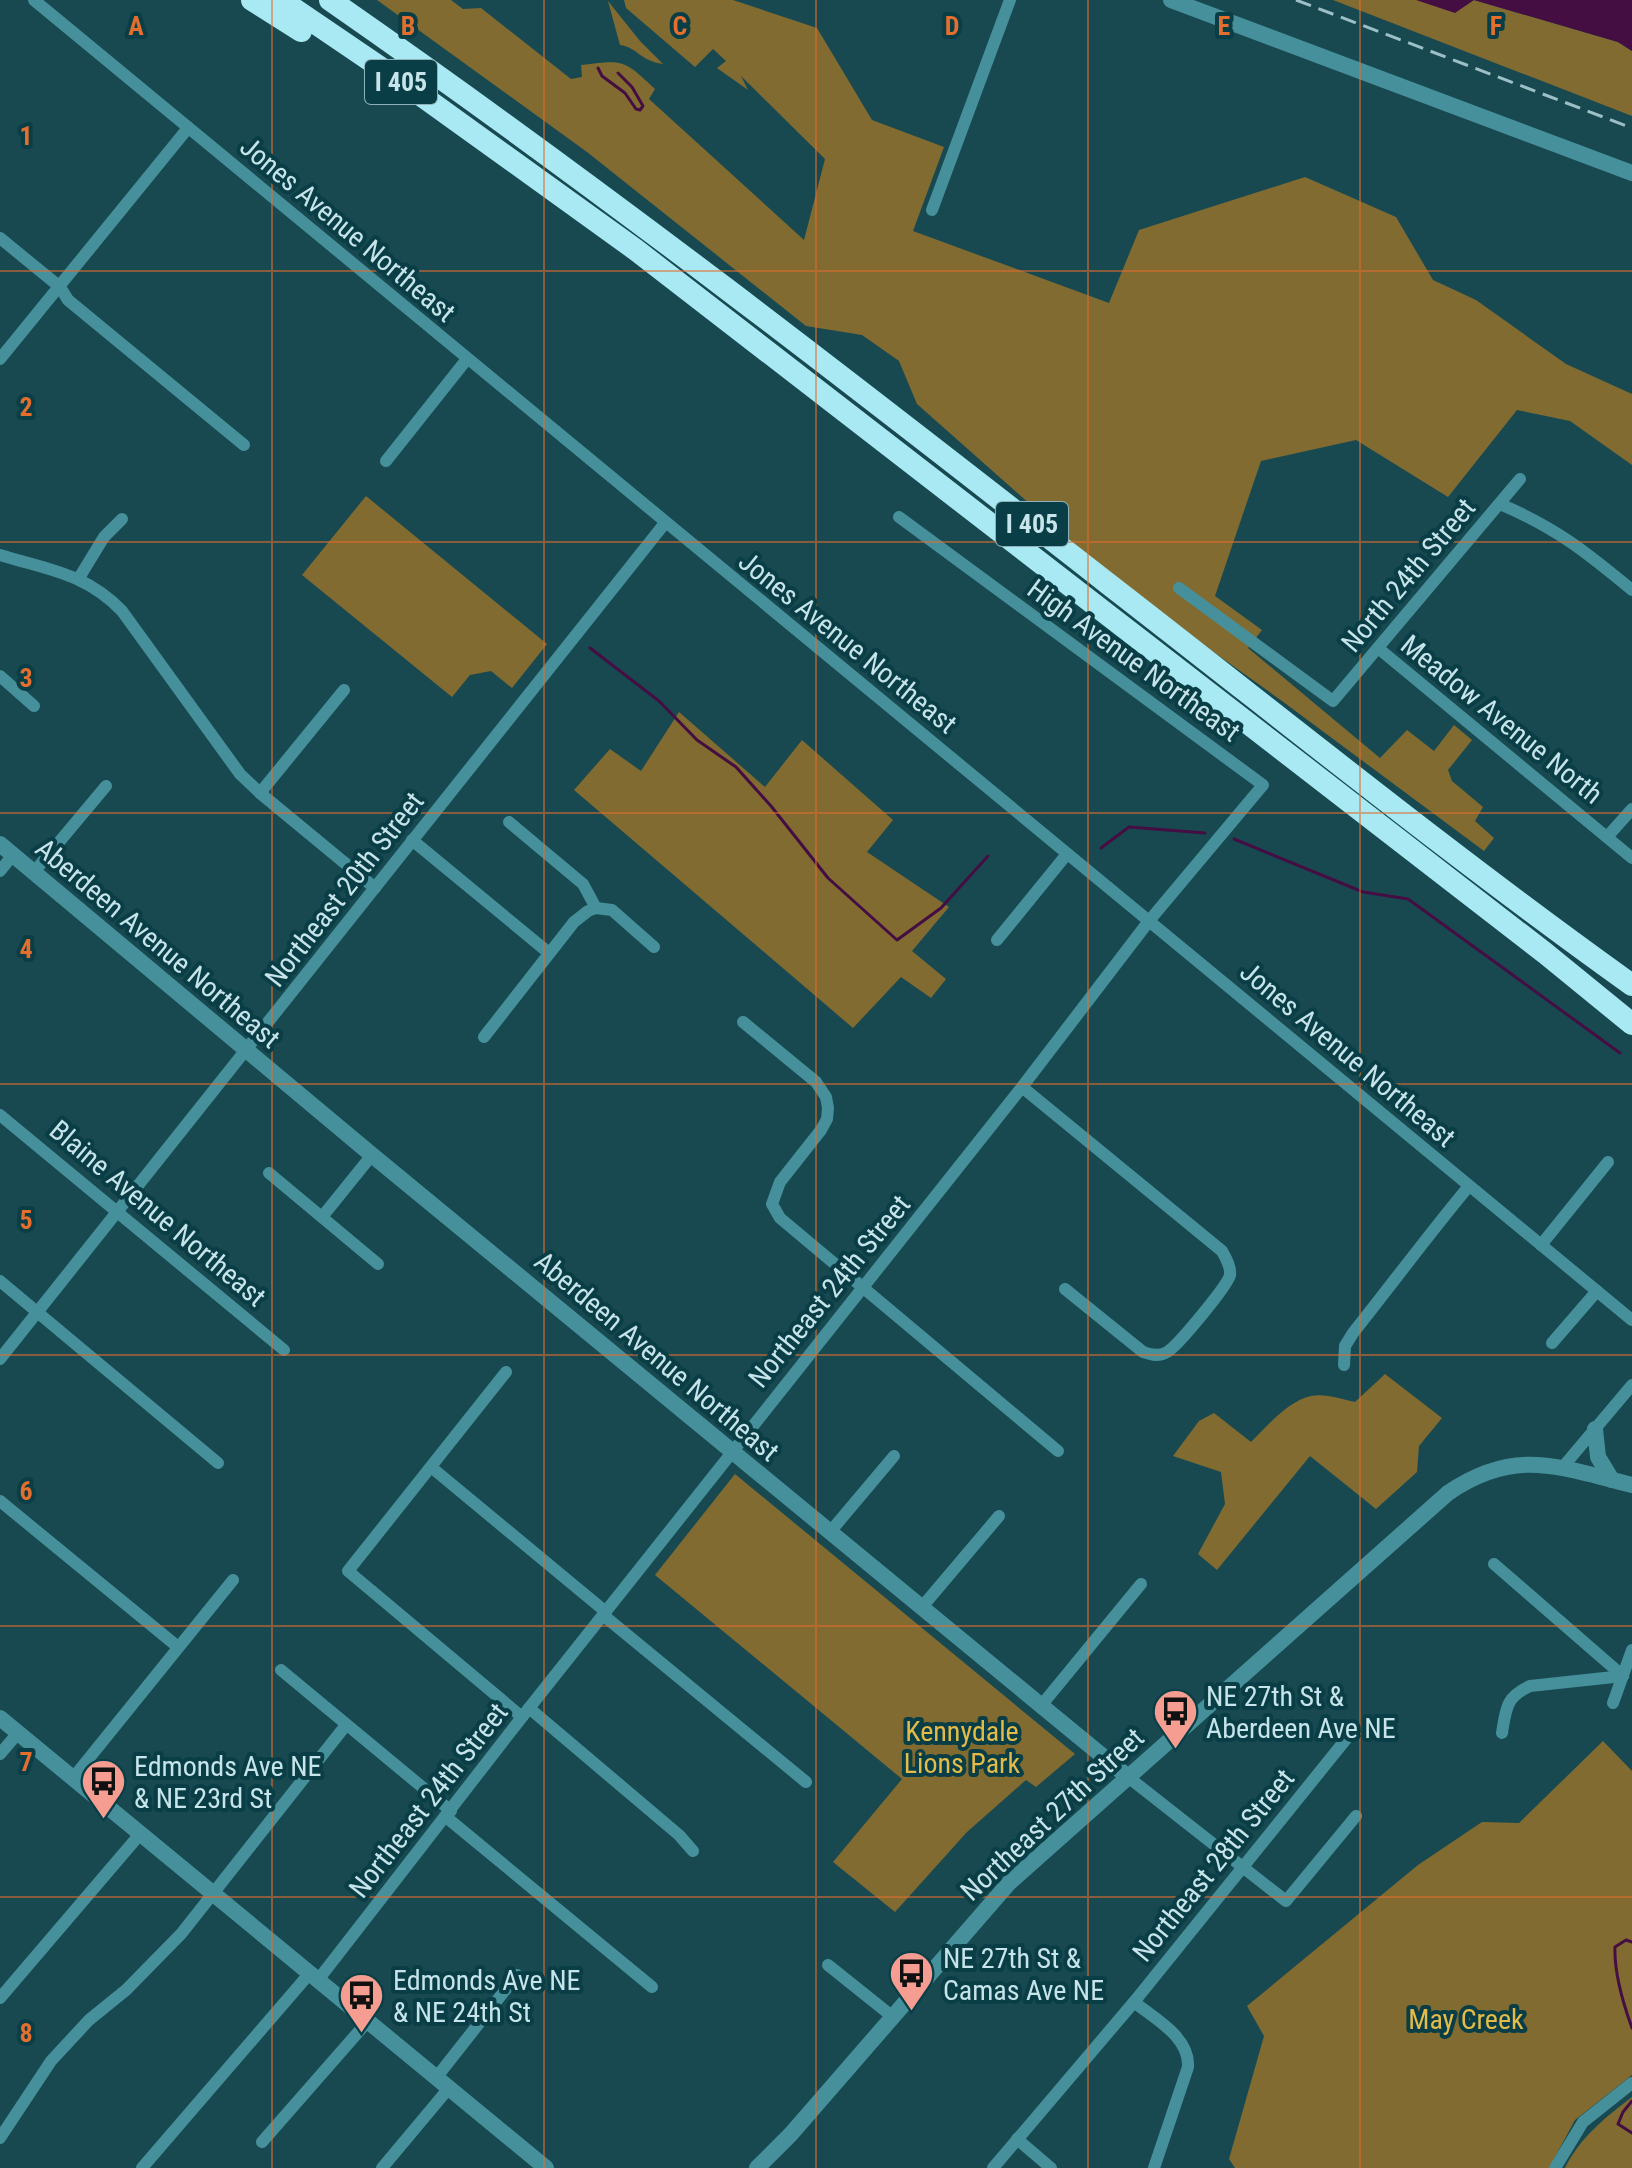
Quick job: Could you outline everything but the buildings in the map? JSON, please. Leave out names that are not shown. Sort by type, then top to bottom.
[{"type":"highway","points":[[252,0],[519,166]]},
{"type":"highway","name":"I 405","points":[[281,0],[519,166],[708,304],[1545,953],[1632,1026]]},
{"type":"highway","name":"I 405","points":[[330,0],[435,73],[715,279],[1629,984]]},
{"type":"highway","points":[[343,0],[435,73]]},
{"type":"street","name":"Jones Avenue Northeast","points":[[34,0],[1632,1320]]},
{"type":"street","points":[[932,210],[1010,0]]},
{"type":"street","points":[[1171,0],[1632,173]]},
{"type":"street","points":[[0,359],[188,128]]},
{"type":"street","points":[[0,238],[60,287],[68,300],[244,445]]},
{"type":"street","points":[[386,461],[467,359]]},
{"type":"street","name":"North 24th Street","points":[[1179,588],[1333,701],[1520,479]]},
{"type":"street","points":[[1500,504],[1540,521],[1565,536],[1632,590]]},
{"type":"street","name":"High Avenue Northeast","points":[[899,517],[1263,785]]},
{"type":"street","points":[[79,578],[104,537],[122,519]]},
{"type":"street","name":"Northeast 20th Street","points":[[0,1359],[665,523]]},
{"type":"street","points":[[0,555],[79,578],[108,597],[122,611],[240,774],[375,888]]},
{"type":"street","name":"Meadow Avenue North","points":[[1378,648],[1632,858]]},
{"type":"street","points":[[0,676],[34,706]]},
{"type":"street","points":[[260,793],[344,690]]},
{"type":"street","name":"Northeast 24th Street","points":[[142,2168],[314,1977],[449,1814],[604,1613],[1022,1087],[1149,921],[1263,785]]},
{"type":"street","points":[[34,872],[106,786]]},
{"type":"street","points":[[1607,837],[1632,809]]},
{"type":"street","points":[[509,822],[583,884],[596,908]]},
{"type":"street","points":[[412,840],[549,953]]},
{"type":"street","points":[[0,871],[7,850]]},
{"type":"street","name":"Aberdeen Avenue Northeast","points":[[7,850],[1040,1707],[1286,1901],[1356,1816]]},
{"type":"street","points":[[997,940],[1067,854]]},
{"type":"street","points":[[484,1037],[581,916],[596,908],[612,910],[654,947]]},
{"type":"street","points":[[743,1022],[816,1082],[826,1097],[827,1119],[780,1182],[772,1204],[787,1225],[1058,1451]]},
{"type":"street","points":[[1022,1087],[1222,1251],[1229,1266],[1230,1275],[1223,1289],[1173,1348],[1158,1355],[1143,1352],[1065,1289]]},
{"type":"street","name":"Blaine Avenue Northeast","points":[[0,1115],[284,1350]]},
{"type":"street","points":[[322,1217],[372,1155]]},
{"type":"street","points":[[1541,1245],[1608,1162]]},
{"type":"street","points":[[269,1173],[378,1264]]},
{"type":"street","points":[[1344,1365],[1345,1346],[1353,1333],[1415,1255],[1424,1239],[1469,1186]]},
{"type":"street","points":[[0,1281],[218,1463]]},
{"type":"street","points":[[1552,1343],[1597,1291]]},
{"type":"street","points":[[506,1372],[348,1571],[679,1835],[693,1851]]},
{"type":"street","points":[[1632,1385],[1562,1468],[1632,1485]]},
{"type":"street","points":[[1595,1429],[1598,1457],[1612,1480]]},
{"type":"street","points":[[830,1532],[894,1456]]},
{"type":"street","name":"Northeast 27th Street","points":[[757,2168],[791,2134],[1009,1883],[1448,1493],[1488,1470],[1509,1465],[1562,1468]]},
{"type":"street","points":[[431,1467],[806,1782]]},
{"type":"street","points":[[0,1501],[178,1647]]},
{"type":"street","points":[[922,1607],[999,1516]]},
{"type":"street","points":[[1494,1564],[1623,1676]]},
{"type":"street","points":[[73,1778],[233,1580]]},
{"type":"street","points":[[1040,1707],[1141,1584]]},
{"type":"street","points":[[1613,1703],[1632,1650]]},
{"type":"street","points":[[281,1670],[652,1987]]},
{"type":"street","points":[[1502,1733],[1506,1706],[1516,1692],[1530,1686],[1623,1676]]},
{"type":"street","points":[[0,1718],[546,2168]]},
{"type":"street","points":[[0,2138],[30,2089],[67,2042],[153,1965],[214,1894],[346,1725]]},
{"type":"street","points":[[0,1754],[18,1733]]},
{"type":"street","name":"Northeast 28th Street","points":[[993,2168],[1134,2002],[1347,1738]]},
{"type":"street","points":[[0,1998],[141,1833]]},
{"type":"street","points":[[828,1965],[893,2017]]},
{"type":"street","points":[[382,2168],[517,1975]]},
{"type":"street","points":[[1134,2002],[1182,2042],[1189,2057],[1154,2168]]},
{"type":"street","points":[[262,2142],[368,2021]]},
{"type":"street","points":[[1555,2168],[1583,2122],[1632,2083]]},
{"type":"street","points":[[1017,2139],[1051,2168]]},
{"type":"green space","points":[[377,0],[451,0],[463,9],[481,8],[571,79],[582,77],[581,65],[615,62],[629,67],[655,89],[649,99],[804,240],[825,159],[741,76],[748,90],[717,68],[726,61],[713,49],[695,67],[626,8],[624,0],[733,0],[817,28],[872,120],[944,147],[913,231],[1109,303],[1139,230],[1305,177],[1396,217],[1433,280],[1476,300],[1566,364],[1632,394],[1632,465],[1570,421],[1517,410],[1448,497],[1356,440],[1261,461],[1215,596],[1262,630],[1248,648],[1380,758],[1407,730],[1434,751],[1454,725],[1472,740],[1448,770],[1452,781],[1483,807],[1475,821],[1494,838],[1484,851],[1128,591],[917,404],[899,361],[862,335],[806,326],[587,152]]},
{"type":"green space","points":[[1333,0],[1474,0],[1618,42],[1632,51],[1632,116]]},
{"type":"green space","points":[[608,1],[640,41],[663,64],[620,45]]},
{"type":"green space","points":[[366,496],[547,644],[512,688],[491,671],[470,675],[452,697],[302,575]]},
{"type":"green space","points":[[679,712],[765,787],[802,740],[893,820],[867,852],[949,907],[912,951],[946,979],[931,998],[901,977],[853,1028],[574,790],[610,749],[641,771]]},
{"type":"green space","points":[[1385,1374],[1442,1418],[1419,1446],[1417,1472],[1376,1509],[1310,1456],[1217,1570],[1198,1554],[1225,1504],[1221,1472],[1173,1456],[1199,1421],[1214,1413],[1251,1442],[1294,1403],[1322,1395],[1355,1402]]},
{"type":"green space","name":"Kennydale Lions Park","points":[[735,1474],[1075,1754],[1036,1787],[1026,1780],[967,1832],[895,1912],[833,1862],[902,1779],[655,1575]]},
{"type":"green space","name":"May Creek","points":[[1603,1741],[1632,1771],[1632,2075],[1575,2120],[1549,2168],[1235,2168],[1229,2159],[1264,2036],[1247,2006],[1418,1865],[1482,1822],[1519,1823]]},
{"type":"green space","points":[[1632,2097],[1632,2168],[1565,2168],[1586,2137]]},
{"type":"shaded area","points":[[1416,0],[1474,0],[1455,13]]},
{"type":"shaded area","points":[[1474,0],[1632,0],[1632,51],[1618,42]]},
{"type":"waterway","points":[[598,68],[602,76],[625,93],[640,110],[643,106],[632,87],[618,73]]},
{"type":"waterway","points":[[590,648],[659,701],[697,740],[736,767],[828,878],[897,940],[941,908],[988,856]]},
{"type":"waterway","points":[[1101,848],[1129,827],[1205,833]]},
{"type":"waterway","points":[[1234,839],[1363,892],[1408,899],[1620,1053]]},
{"type":"waterway","name":"May Creek","points":[[1632,1942],[1626,1940],[1615,1947],[1622,1999],[1632,2028]]},
{"type":"waterway","name":"May Creek","points":[[1632,2101],[1618,2124],[1632,2133]]},
{"type":"railway","points":[[1296,0],[1632,128]]},
{"type":"place","name":"NE 27th St & Aberdeen Ave NE","points":[[1175,1751]]},
{"type":"place","name":"Edmonds Ave NE & NE 23rd St","points":[[103,1821]]},
{"type":"place","name":"NE 27th St & Camas Ave NE","points":[[912,2013]]},
{"type":"place","name":"Edmonds Ave NE & NE 24th St","points":[[362,2035]]}]
